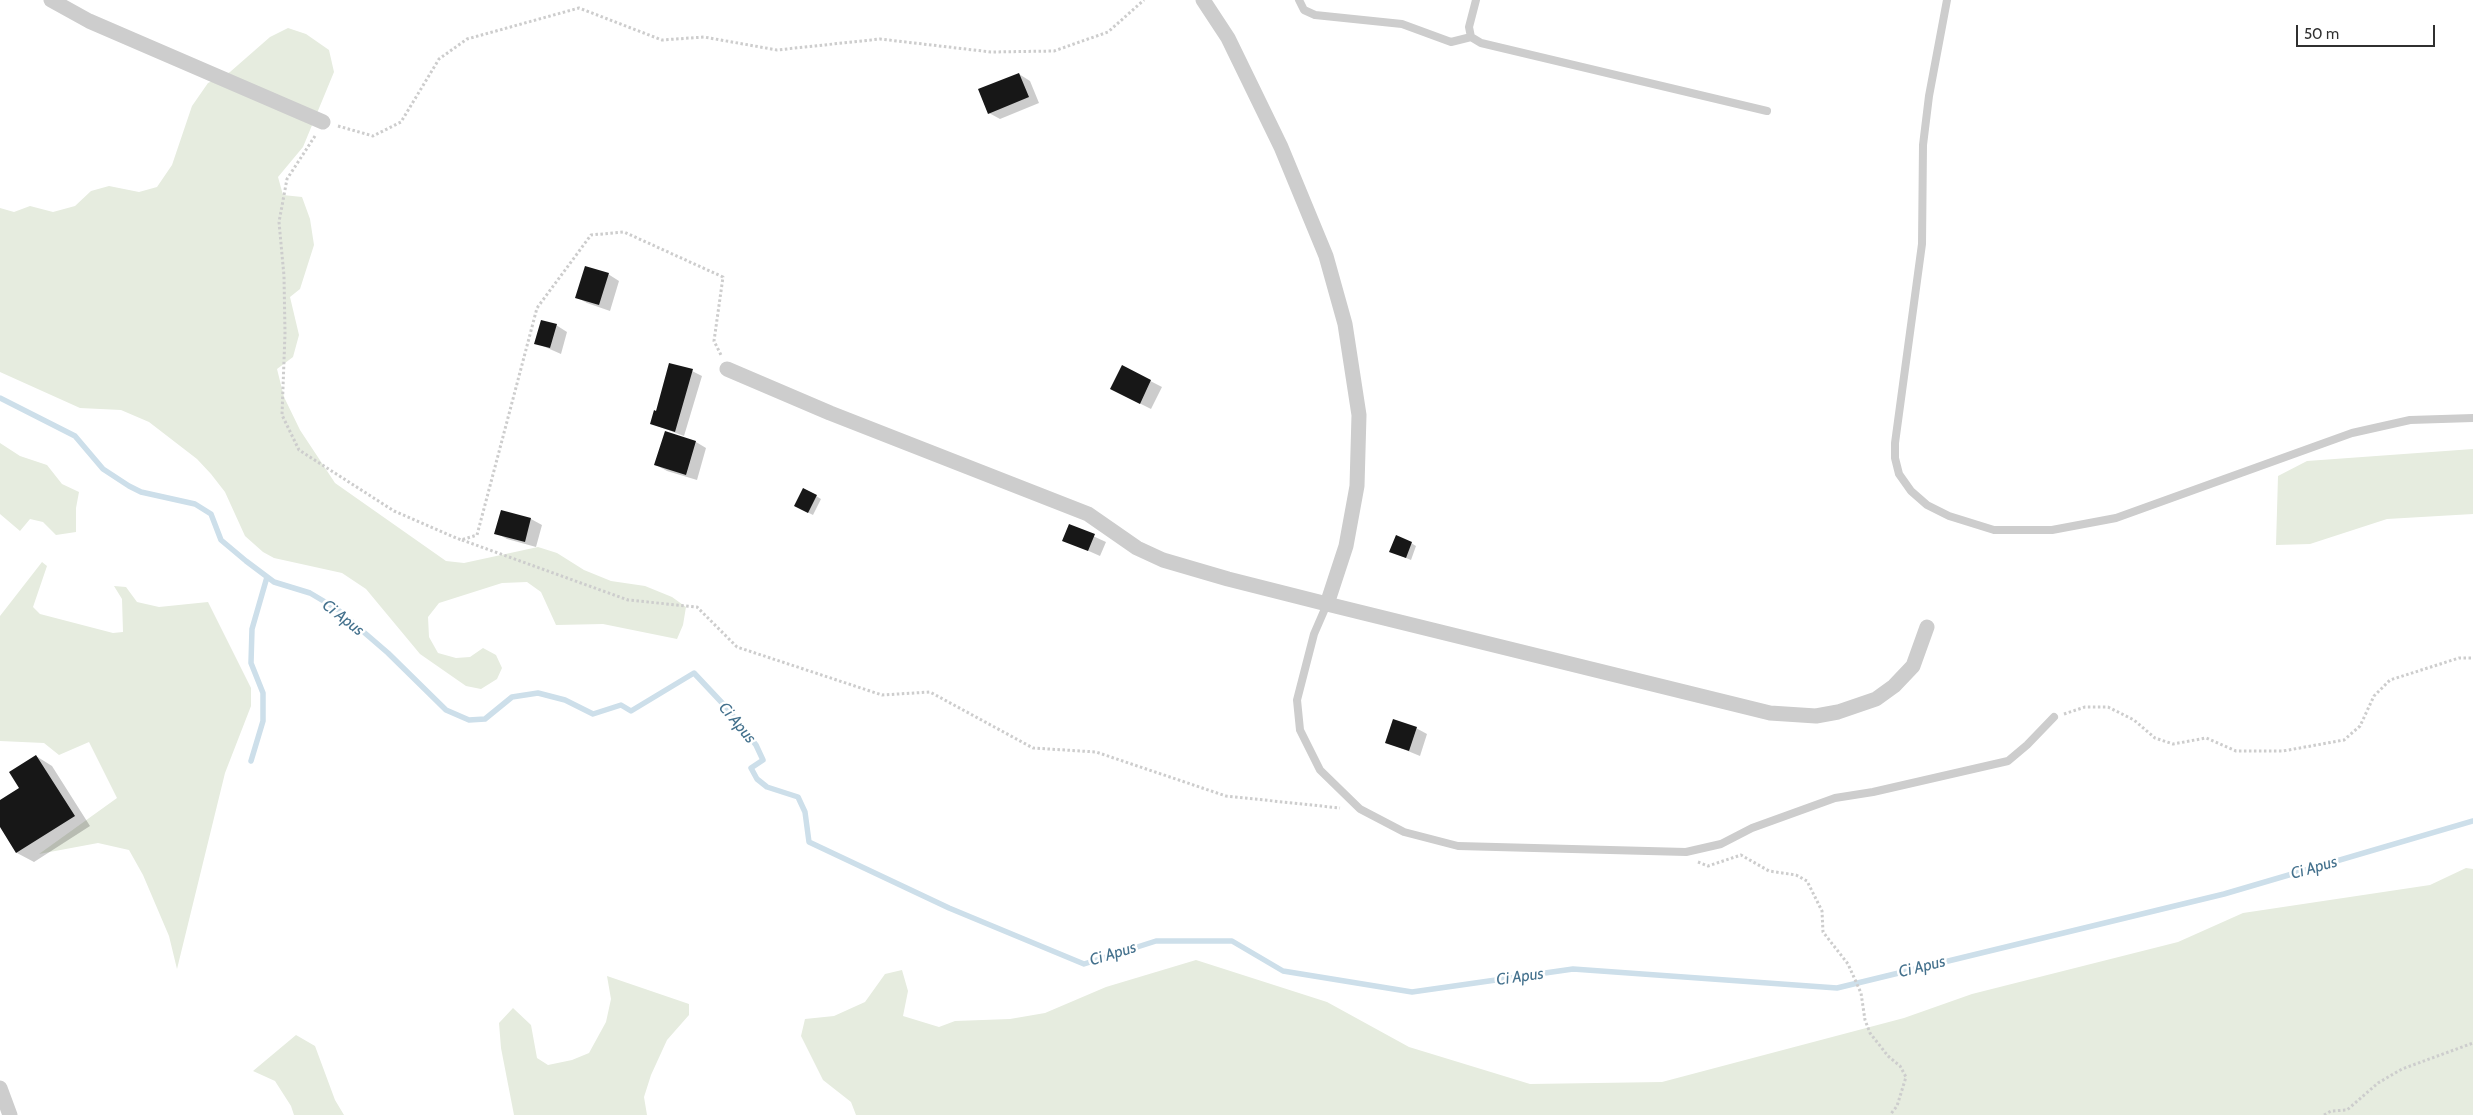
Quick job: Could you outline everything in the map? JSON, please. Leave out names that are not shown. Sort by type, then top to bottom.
[{"type":"street","points":[[51,0],[89,21],[323,122]]},
{"type":"street","points":[[1204,0],[1228,38],[1281,147],[1326,256],[1345,324],[1359,415],[1356,486],[1346,546],[1327,604]]},
{"type":"street","points":[[727,369],[839,417],[1088,514],[1137,548],[1163,560],[1237,582],[1770,713],[1816,716],[1838,712],[1876,699],[1894,686],[1912,666],[1927,627]]},
{"type":"street","points":[[0,1088],[10,1115]]},
{"type":"lane","points":[[1299,0],[1304,10],[1315,15],[1402,24],[1451,42],[1471,37],[1481,43],[1767,111]]},
{"type":"lane","points":[[1471,37],[1469,27],[1476,0]]},
{"type":"lane","points":[[1947,0],[1929,96],[1924,145],[1922,244],[1895,443],[1895,458],[1899,474],[1910,491],[1927,505],[1949,516],[1994,530],[2052,530],[2116,518],[2352,433],[2410,420],[2473,418]]},
{"type":"lane","points":[[1327,604],[1314,634],[1297,700],[1300,730],[1320,770],[1360,810],[1404,832],[1458,846],[1686,852],[1721,844],[1752,828],[1835,798],[1873,792],[2008,761],[2027,745],[2054,717]]},
{"type":"path","points":[[1144,0],[1108,32],[1054,51],[1000,52],[880,38],[776,50],[704,37],[662,40],[579,8],[467,39],[439,59],[401,122],[373,136],[323,122],[287,179],[278,222],[284,276],[285,333],[282,415],[299,450],[394,511],[461,540],[628,600],[697,607],[737,647],[882,695],[930,692],[1033,748],[1096,752],[1226,796],[1360,810]]},
{"type":"path","points":[[461,540],[478,535],[537,308],[591,236],[624,232],[723,277],[714,341],[727,369]]},
{"type":"path","points":[[2054,717],[2085,707],[2108,708],[2134,720],[2155,738],[2173,744],[2206,738],[2236,751],[2283,751],[2344,740],[2360,726],[2374,696],[2390,680],[2459,658],[2473,658]]},
{"type":"path","points":[[1686,852],[1701,864],[1708,866],[1741,855],[1769,871],[1796,875],[1807,881],[1822,910],[1823,932],[1848,964],[1861,993],[1865,1020],[1870,1033],[1888,1056],[1900,1066],[1906,1077],[1897,1106],[1890,1115]]},
{"type":"path","points":[[2324,1115],[2331,1111],[2347,1110],[2378,1083],[2402,1069],[2473,1043]]},
{"type":"shaded area","points":[[288,28],[306,34],[329,50],[334,72],[303,147],[278,177],[283,195],[302,197],[310,219],[314,245],[300,289],[290,297],[299,335],[293,357],[277,369],[284,397],[300,430],[335,483],[446,561],[464,563],[538,547],[557,553],[584,570],[611,581],[645,586],[672,597],[686,607],[683,625],[677,639],[603,624],[556,625],[541,592],[527,582],[502,583],[439,603],[428,617],[429,637],[438,653],[456,658],[470,657],[483,648],[496,655],[502,668],[497,679],[481,689],[466,686],[420,654],[366,589],[342,573],[274,558],[263,552],[245,536],[225,492],[211,474],[197,459],[149,422],[121,410],[80,408],[0,372],[0,208],[14,212],[30,206],[53,212],[75,206],[91,191],[109,186],[139,192],[157,187],[172,165],[192,106],[208,83],[230,72],[270,37]]},
{"type":"shaded area","points":[[0,443],[20,456],[47,465],[62,484],[79,492],[76,508],[76,532],[56,535],[43,522],[30,519],[20,531],[0,514]]},
{"type":"shaded area","points":[[2473,449],[2473,514],[2387,519],[2310,544],[2276,545],[2278,476],[2307,461]]},
{"type":"shaded area","points":[[42,562],[47,566],[33,607],[40,614],[113,633],[123,632],[122,599],[114,586],[126,587],[137,602],[159,607],[208,602],[251,688],[251,706],[225,773],[177,969],[169,936],[143,875],[129,850],[98,843],[39,854],[117,798],[89,742],[59,755],[44,743],[0,741],[0,616]]},
{"type":"shaded area","points":[[2466,868],[2473,869],[2473,1115],[856,1115],[851,1102],[823,1080],[801,1036],[805,1019],[834,1016],[865,1002],[885,974],[902,970],[908,991],[903,1016],[939,1027],[955,1021],[1010,1019],[1045,1013],[1106,987],[1196,960],[1327,1002],[1409,1047],[1530,1084],[1662,1082],[1904,1018],[1972,994],[2178,942],[2243,913],[2430,885]]},
{"type":"shaded area","points":[[607,976],[689,1004],[689,1015],[667,1040],[651,1075],[644,1097],[647,1115],[514,1115],[501,1048],[499,1023],[513,1008],[531,1025],[537,1058],[548,1065],[572,1060],[589,1053],[606,1022],[611,999]]},
{"type":"shaded area","points":[[296,1035],[315,1046],[335,1100],[344,1115],[294,1115],[291,1106],[275,1081],[253,1071]]},
{"type":"building","points":[[1019,73],[1029,97],[988,114],[978,89]]},
{"type":"building","points":[[585,266],[609,273],[599,305],[575,298]]},
{"type":"building","points":[[541,320],[557,324],[550,348],[534,344]]},
{"type":"building","points":[[669,363],[693,369],[675,432],[650,424],[654,410],[656,411]]},
{"type":"building","points":[[1122,365],[1151,380],[1140,404],[1110,389]]},
{"type":"building","points":[[665,431],[696,441],[686,475],[654,465]]},
{"type":"building","points":[[803,488],[817,495],[808,513],[794,506]]},
{"type":"building","points":[[501,510],[531,518],[525,542],[494,534]]},
{"type":"building","points":[[1069,524],[1095,534],[1088,551],[1062,541]]},
{"type":"building","points":[[1396,535],[1412,542],[1406,558],[1389,552]]},
{"type":"building","points":[[1393,719],[1417,727],[1409,751],[1385,743]]},
{"type":"building","points":[[36,755],[75,816],[16,853],[0,827],[0,800],[19,788],[9,772]]},
{"type":"waterway","name":"Ci Apus","points":[[0,398],[75,436],[103,469],[129,486],[141,492],[195,504],[211,514],[221,540],[246,561],[274,582],[310,593],[337,609],[388,653],[446,710],[469,720],[485,719],[512,697],[538,693],[565,700],[593,714],[621,705],[631,711],[694,673],[725,706],[756,745],[763,760],[751,768],[757,779],[767,787],[798,797],[805,812],[809,842],[949,908],[1084,964],[1156,941],[1232,941],[1283,971],[1412,992],[1573,969],[1837,988],[2224,894],[2473,821]]},
{"type":"waterway","points":[[251,761],[263,721],[263,693],[251,663],[252,629],[267,577]]}]
